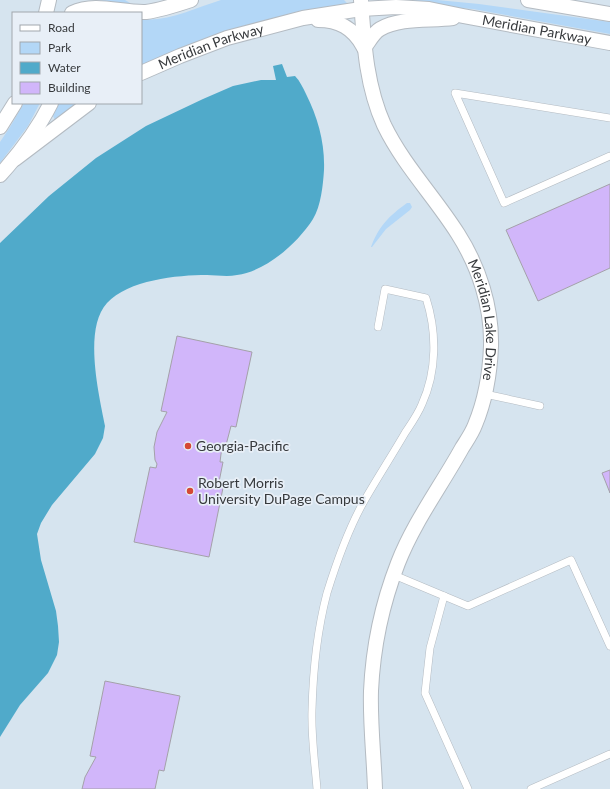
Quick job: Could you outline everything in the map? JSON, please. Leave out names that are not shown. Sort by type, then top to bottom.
[{"type":"street","points":[[46,12],[49,0]]},
{"type":"street","points":[[148,0],[154,3],[186,2]]},
{"type":"street","name":"Meridian Parkway","points":[[142,73],[227,38],[327,14],[375,0]]},
{"type":"street","name":"Meridian Parkway","points":[[528,0],[610,14]]},
{"type":"street","points":[[78,9],[101,8],[145,12],[186,2]]},
{"type":"street","name":"Meridian Parkway","points":[[361,5],[429,9],[610,43]]},
{"type":"street","name":"Meridian Lake Drive","points":[[361,5],[368,77],[375,100],[392,140],[401,156],[458,234],[470,254],[480,280],[488,311],[491,337],[490,362],[485,394],[475,425],[415,528],[398,561],[380,623],[372,669],[371,710],[375,789]]},
{"type":"street","name":"Meridian Parkway","points":[[282,24],[326,20],[335,22],[353,31],[364,48],[380,29],[391,24],[404,21],[437,20],[464,16]]},
{"type":"street","points":[[0,127],[13,104]]},
{"type":"street","points":[[0,175],[39,125],[50,104]]},
{"type":"street","points":[[14,159],[88,104]]},
{"type":"lane","points":[[610,118],[455,93],[504,203],[610,156]]},
{"type":"lane","points":[[317,789],[312,712],[314,673],[319,631],[327,594],[339,558],[354,521],[422,405],[433,368],[433,325],[426,298],[385,289],[378,327]]},
{"type":"lane","points":[[485,394],[540,406]]},
{"type":"lane","points":[[394,575],[468,606],[571,560],[610,646]]},
{"type":"lane","points":[[444,596],[430,648],[425,693],[468,789]]},
{"type":"lane","points":[[531,789],[610,754]]},
{"type":"shaded area","points":[[0,0],[610,0],[610,789],[0,789]]},
{"type":"green space","points":[[99,0],[125,0],[130,3],[128,6]]},
{"type":"green space","points":[[221,0],[344,0],[349,5],[258,22],[240,27],[197,42],[142,68],[142,19],[161,18],[181,14]]},
{"type":"green space","points":[[388,0],[437,0],[479,4],[610,22],[610,34],[473,9],[379,2]]},
{"type":"green space","points":[[23,104],[39,104],[28,126],[0,163],[0,142]]},
{"type":"green space","points":[[59,104],[79,104],[55,120],[53,116]]},
{"type":"green space","points":[[407,203],[410,203],[412,207],[410,210],[386,229],[371,247],[377,233],[385,222]]},
{"type":"water","points":[[282,64],[287,77],[295,76],[301,85],[314,112],[320,131],[324,170],[321,195],[316,214],[290,247],[270,262],[259,268],[233,276],[182,276],[154,280],[140,284],[116,295],[107,303],[100,314],[94,345],[99,397],[105,426],[103,438],[95,454],[52,505],[41,523],[37,534],[41,560],[56,611],[59,642],[57,655],[48,673],[20,705],[0,737],[0,243],[49,196],[96,158],[146,126],[233,86],[261,80],[276,80],[273,66]]},
{"type":"building","points":[[610,184],[610,268],[538,301],[506,230]]},
{"type":"building","name":"Georgia-Pacific","points":[[177,336],[252,352],[236,427],[231,426],[226,445],[223,444],[220,462],[223,462],[219,482],[224,483],[209,557],[134,542],[150,467],[156,468],[157,464],[155,460],[154,447],[157,432],[167,412],[161,411]]},
{"type":"building","points":[[610,470],[610,493],[602,473]]},
{"type":"building","points":[[105,681],[180,696],[164,771],[159,770],[155,789],[82,789],[85,777],[96,757],[90,756]]},
{"type":"place","name":"Georgia-Pacific","points":[[188,446]]},
{"type":"place","name":"Robert Morris University DuPage Campus","points":[[190,491]]}]
